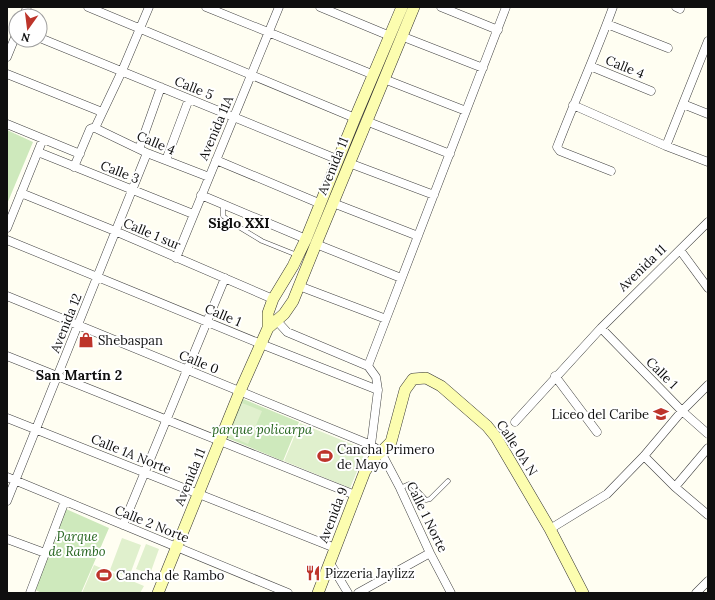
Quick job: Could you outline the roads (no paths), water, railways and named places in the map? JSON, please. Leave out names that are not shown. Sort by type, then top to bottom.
[{"type":"street","points":[[88,7],[355,118]]},
{"type":"street","points":[[74,167],[90,129],[95,128],[122,71],[149,7]]},
{"type":"street","points":[[206,7],[466,112]]},
{"type":"street","name":"Avenida 11A","points":[[176,258],[279,7]]},
{"type":"street","points":[[320,7],[483,68]]},
{"type":"street","name":"Avenida 11","points":[[396,36],[402,7]]},
{"type":"street","name":"Avenida 11","points":[[268,328],[284,314],[293,301],[299,286],[321,204],[366,121],[379,77],[396,36],[414,7]]},
{"type":"street","points":[[441,7],[498,30]]},
{"type":"street","points":[[368,366],[506,7]]},
{"type":"street","points":[[611,172],[560,151],[557,147],[613,7]]},
{"type":"street","points":[[607,24],[668,48]]},
{"type":"street","name":"Calle 5","points":[[48,41],[344,161],[434,195]]},
{"type":"street","points":[[666,146],[683,104],[704,61],[708,41]]},
{"type":"street","name":"Calle 4","points":[[590,66],[651,91]]},
{"type":"street","points":[[7,74],[102,112]]},
{"type":"street","name":"Avenida 11","points":[[158,593],[240,392],[268,328],[268,313],[273,299],[298,255],[311,241],[333,203],[355,118],[379,77]]},
{"type":"street","name":"Avenida 12","points":[[7,501],[132,189],[161,87]]},
{"type":"street","points":[[166,160],[189,99]]},
{"type":"street","points":[[683,104],[708,114]]},
{"type":"street","points":[[573,105],[666,146],[708,162]]},
{"type":"street","points":[[366,121],[450,154]]},
{"type":"street","points":[[7,124],[80,154]]},
{"type":"street","name":"Calle 4","points":[[95,128],[143,151],[209,177]]},
{"type":"street","points":[[7,228],[43,139]]},
{"type":"street","name":"Calle 3","points":[[38,152],[194,214]]},
{"type":"street","points":[[216,160],[321,204]]},
{"type":"street","name":"Calle 1 sur","points":[[21,193],[273,299]]},
{"type":"street","points":[[201,196],[402,278]]},
{"type":"street","points":[[333,203],[418,236]]},
{"type":"street","name":"Avenida 11","points":[[515,422],[601,328],[708,222]]},
{"type":"street","name":"Calle 1","points":[[7,240],[208,321],[261,344],[378,390]]},
{"type":"street","points":[[680,250],[708,288]]},
{"type":"street","points":[[123,525],[225,278]]},
{"type":"street","points":[[299,286],[386,320]]},
{"type":"street","name":"Calle 0","points":[[7,296],[372,446],[381,452]]},
{"type":"street","points":[[277,321],[287,332],[368,366],[376,377],[378,390],[372,446]]},
{"type":"street","name":"Calle 1","points":[[601,328],[682,411],[708,434]]},
{"type":"street","points":[[7,356],[355,495]]},
{"type":"street","points":[[556,376],[597,432]]},
{"type":"street","name":"Calle 0A N","points":[[381,452],[391,442],[405,390],[413,379],[426,378],[441,386],[487,426],[496,437],[550,529],[583,593]]},
{"type":"street","points":[[550,529],[607,494],[644,456],[682,411],[708,385]]},
{"type":"street","name":"Calle 1A Norte","points":[[7,418],[335,548]]},
{"type":"street","points":[[675,487],[708,448]]},
{"type":"street","name":"Avenida 9","points":[[318,593],[365,471],[376,456],[381,452]]},
{"type":"street","name":"Calle 1 Norte","points":[[381,452],[451,593]]},
{"type":"street","points":[[644,456],[675,487],[708,515]]},
{"type":"street","name":"Calle 2 Norte","points":[[7,477],[288,593]]},
{"type":"street","points":[[30,593],[65,501]]},
{"type":"street","points":[[7,539],[45,553]]},
{"type":"street","points":[[358,593],[430,553]]},
{"type":"street","points":[[330,563],[348,593]]},
{"type":"street","points":[[696,593],[708,581]]},
{"type":"lane","points":[[224,205],[222,216],[262,241],[298,255]]},
{"type":"lane","points":[[400,488],[409,484],[413,486],[426,500],[430,499],[448,481]]},
{"type":"place","name":"Shebaspan","points":[[86,340]]},
{"type":"place","name":"Liceo del Caribe","points":[[661,414]]},
{"type":"place","name":"Cancha Primero de Mayo","points":[[325,456]]},
{"type":"place","name":"Pizzeria Jaylizz","points":[[313,573]]},
{"type":"place","name":"Cancha de Rambo","points":[[104,575]]},
{"type":"district","name":"Siglo XXI","points":[[239,223]]},
{"type":"district","name":"San Martín 2","points":[[79,375]]},
{"type":"park label","name":"parque policarpa","points":[[262,429]]},
{"type":"park label","name":"Parque de Rambo","points":[[77,544]]}]
